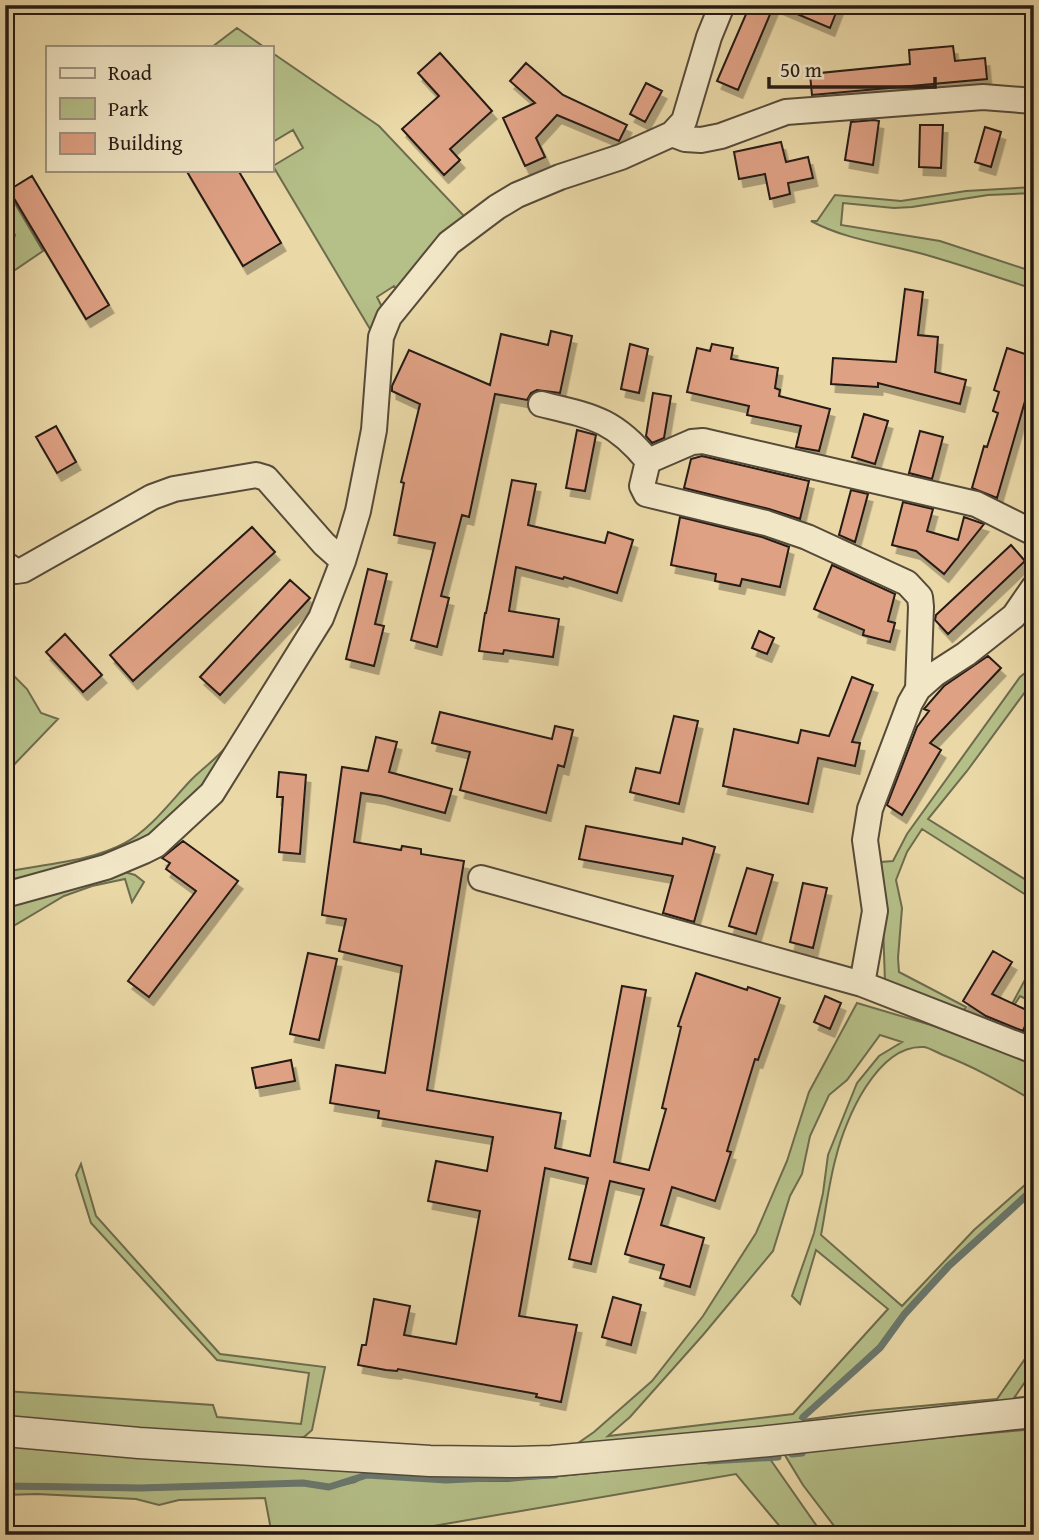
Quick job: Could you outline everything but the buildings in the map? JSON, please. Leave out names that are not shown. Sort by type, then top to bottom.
[{"type":"street","points":[[5,895],[106,867],[144,851],[156,845],[212,793],[321,618],[343,561],[358,511],[374,430],[381,337],[389,317],[449,243],[517,195],[561,177],[621,158],[672,134],[684,121],[709,37],[722,5]]},
{"type":"street","points":[[672,134],[685,139],[701,140],[721,136],[786,112],[983,97],[1034,101]]},
{"type":"street","points":[[541,404],[599,418],[633,442],[648,461]]},
{"type":"street","points":[[648,461],[683,446],[704,441],[976,504],[1034,533]]},
{"type":"street","points":[[648,461],[642,486],[646,494],[807,537],[907,583],[920,597],[918,689],[870,809],[865,840],[875,911],[862,984]]},
{"type":"street","points":[[5,564],[16,570],[23,570],[152,497],[174,489],[256,475],[266,478],[324,544],[343,561]]},
{"type":"street","points":[[918,689],[1014,616],[1034,587]]},
{"type":"street","points":[[481,878],[862,984],[1034,1051]]},
{"type":"street","points":[[5,1431],[114,1441],[430,1461],[516,1462],[769,1441],[1034,1412]]},
{"type":"green space","points":[[237,28],[263,46],[213,46]]},
{"type":"green space","points":[[273,53],[379,126],[465,217],[456,223],[398,291],[394,286],[377,297],[384,311],[370,329],[273,166],[303,148],[293,130],[273,142]]},
{"type":"green space","points":[[1034,187],[1034,193],[988,195],[912,207],[843,203],[841,225],[940,241],[1034,272],[1034,289],[930,256],[840,233],[811,221],[817,221],[835,195],[901,201],[966,191]]},
{"type":"green space","points":[[13,200],[43,251],[15,270],[7,270],[5,257],[15,235],[5,223],[5,205]]},
{"type":"green space","points":[[1034,666],[1034,694],[1025,692],[928,819],[1034,885],[1034,900],[922,829],[907,852],[896,880],[902,908],[899,972],[966,1007],[962,1014],[885,983],[881,862],[893,861],[907,834],[1020,677]]},
{"type":"green space","points":[[5,667],[27,689],[41,713],[58,719],[6,773]]},
{"type":"green space","points":[[226,747],[229,750],[205,790],[135,848],[5,888],[5,872],[66,862],[125,843],[152,822]]},
{"type":"green space","points":[[121,871],[135,875],[144,882],[132,902],[125,879],[92,886],[64,896],[5,931],[5,905]]},
{"type":"green space","points":[[1034,963],[1034,1003],[1020,996],[998,1030]]},
{"type":"green space","points":[[857,1003],[931,1025],[1034,1063],[1034,1101],[978,1070],[924,1047],[907,1049],[892,1058],[866,1087],[855,1105],[840,1142],[821,1235],[902,1306],[974,1230],[1034,1177],[1034,1185],[946,1265],[903,1312],[878,1346],[800,1418],[803,1420],[997,1399],[1034,1346],[1034,1369],[1014,1398],[1034,1396],[1034,1407],[571,1448],[594,1432],[652,1381],[703,1316],[756,1233],[787,1161],[809,1092]],"holes":[[[880,1035],[902,1042],[879,1056],[857,1083],[828,1155],[814,1233],[792,1296],[800,1304],[816,1250],[888,1309],[793,1414],[608,1436],[630,1417],[773,1251],[790,1196],[802,1174],[810,1136],[829,1095],[847,1080]]]},
{"type":"green space","points":[[81,1164],[96,1216],[220,1354],[325,1367],[312,1430],[304,1437],[294,1440],[5,1421],[5,1391],[213,1405],[217,1417],[301,1424],[309,1373],[217,1360],[91,1223],[76,1175]]},
{"type":"green space","points":[[1034,1429],[1034,1535],[841,1535],[803,1485],[783,1452]]},
{"type":"green space","points":[[5,1445],[766,1453],[769,1456],[682,1461],[506,1478],[446,1479],[368,1473],[328,1486],[302,1482],[138,1486],[5,1484]]},
{"type":"green space","points":[[770,1459],[823,1535],[787,1535],[736,1474],[381,1535],[272,1535],[265,1498],[179,1500],[159,1505],[136,1499],[5,1495],[5,1488],[141,1490],[303,1484],[330,1488],[355,1482],[367,1475],[445,1481],[507,1481],[682,1464]]},
{"type":"waterway","points":[[5,227],[12,236],[5,251]]},
{"type":"waterway","points":[[803,1417],[880,1348],[904,1315],[949,1266],[1034,1189]]},
{"type":"waterway","points":[[792,1454],[802,1453]]},
{"type":"waterway","points":[[709,1461],[778,1457]]},
{"type":"waterway","points":[[5,1486],[141,1488],[303,1483],[329,1487],[367,1475],[446,1480],[555,1475]]}]
